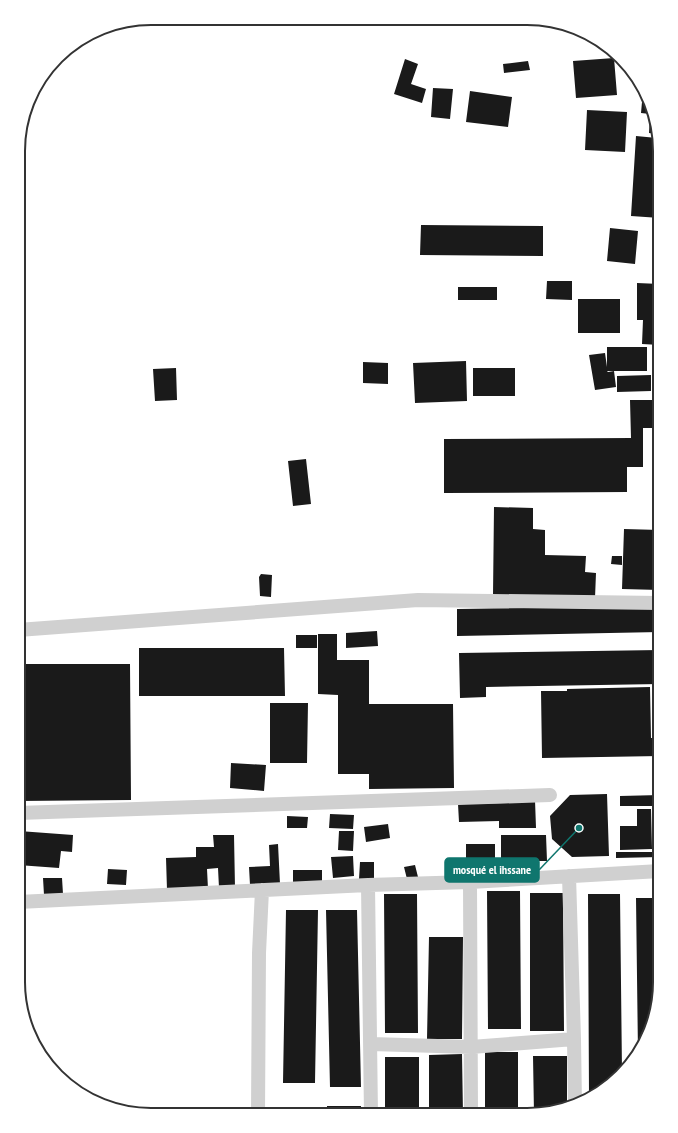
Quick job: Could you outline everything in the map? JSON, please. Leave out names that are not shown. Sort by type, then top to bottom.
[{"type":"street","points":[[25,629],[418,600],[653,604]]},
{"type":"street","points":[[25,813],[550,795]]},
{"type":"street","points":[[25,902],[368,885],[470,882],[653,871]]},
{"type":"street","points":[[569,876],[575,1098]]},
{"type":"street","points":[[470,882],[471,1108]]},
{"type":"street","points":[[368,885],[371,1108]]},
{"type":"street","points":[[258,1108],[259,953],[262,890]]},
{"type":"street","points":[[371,1044],[471,1047],[574,1039]]},
{"type":"building","points":[[612,58],[614,60],[617,95],[576,98],[573,61]]},
{"type":"building","points":[[405,59],[418,64],[411,84],[426,89],[422,103],[394,94]]},
{"type":"building","points":[[528,61],[530,70],[504,73],[503,64]]},
{"type":"building","points":[[433,88],[453,89],[450,119],[431,117]]},
{"type":"building","points":[[470,91],[512,97],[508,127],[466,122]]},
{"type":"building","points":[[642,101],[647,114],[641,113]]},
{"type":"building","points":[[587,110],[627,112],[625,152],[585,150]]},
{"type":"building","points":[[650,121],[652,133],[649,133]]},
{"type":"building","points":[[636,136],[652,138],[653,218],[631,216]]},
{"type":"building","points":[[421,225],[543,226],[543,256],[420,255]]},
{"type":"building","points":[[610,228],[638,231],[635,264],[607,261]]},
{"type":"building","points":[[547,281],[572,281],[572,300],[546,299]]},
{"type":"building","points":[[637,283],[653,284],[653,345],[642,344],[643,320],[637,320]]},
{"type":"building","points":[[458,287],[497,287],[497,300],[458,300]]},
{"type":"building","points":[[578,299],[620,299],[620,333],[578,333]]},
{"type":"building","points":[[607,347],[647,347],[647,371],[614,371],[616,387],[595,390],[589,355],[605,353],[607,367]]},
{"type":"building","points":[[466,361],[467,401],[415,403],[413,363]]},
{"type":"building","points":[[363,362],[388,363],[388,384],[363,383]]},
{"type":"building","points":[[176,368],[177,400],[155,401],[153,369]]},
{"type":"building","points":[[473,368],[515,368],[515,396],[473,396]]},
{"type":"building","points":[[651,375],[651,391],[617,392],[617,376]]},
{"type":"building","points":[[630,400],[653,400],[653,428],[643,428],[643,467],[627,467],[627,492],[444,493],[444,439],[631,438]]},
{"type":"building","points":[[306,459],[311,504],[293,506],[288,461]]},
{"type":"building","points":[[494,507],[533,508],[533,529],[545,530],[545,555],[586,556],[585,572],[596,573],[595,598],[493,596]]},
{"type":"building","points":[[624,529],[653,530],[653,590],[622,589]]},
{"type":"building","points":[[612,556],[622,556],[622,565],[611,564]]},
{"type":"building","points":[[261,574],[272,575],[271,597],[260,596],[259,577]]},
{"type":"building","points":[[653,606],[653,632],[457,636],[457,609]]},
{"type":"building","points":[[377,631],[378,646],[346,648],[346,633]]},
{"type":"building","points":[[318,634],[337,634],[337,660],[369,660],[369,704],[453,704],[454,788],[369,789],[369,774],[338,774],[338,695],[318,694]]},
{"type":"building","points":[[296,635],[317,635],[317,648],[296,648]]},
{"type":"building","points":[[139,648],[284,648],[285,696],[139,696]]},
{"type":"building","points":[[653,650],[653,684],[486,687],[486,697],[460,698],[459,653]]},
{"type":"building","points":[[25,664],[130,664],[131,800],[25,801]]},
{"type":"building","points":[[650,687],[651,738],[653,738],[653,756],[542,758],[541,691],[567,691],[567,689]]},
{"type":"building","points":[[652,690],[653,690],[653,714]]},
{"type":"building","points":[[270,703],[308,703],[307,763],[270,763]]},
{"type":"building","points":[[231,763],[266,765],[264,791],[230,788]]},
{"type":"building","points":[[607,794],[609,856],[572,857],[552,839],[550,816],[570,795]]},
{"type":"building","points":[[653,795],[653,852],[652,806],[620,806],[620,796]]},
{"type":"building","points":[[515,800],[535,800],[536,828],[499,828],[499,821],[459,822],[458,804],[515,803]]},
{"type":"building","points":[[637,809],[651,809],[652,849],[620,850],[620,826],[637,826]]},
{"type":"building","points":[[330,814],[354,815],[353,829],[329,828]]},
{"type":"building","points":[[287,816],[308,817],[307,828],[287,828]]},
{"type":"building","points":[[388,824],[390,838],[366,842],[364,827]]},
{"type":"building","points":[[25,831],[73,835],[72,852],[61,851],[59,868],[25,866]]},
{"type":"building","points":[[339,831],[354,831],[353,851],[338,850]]},
{"type":"building","points":[[213,835],[234,835],[235,888],[219,888],[218,868],[207,869],[208,889],[167,890],[166,858],[196,857],[196,847],[214,847]]},
{"type":"building","points":[[501,835],[546,835],[547,861],[501,861]]},
{"type":"building","points":[[278,844],[280,884],[250,885],[249,867],[270,866],[269,845]]},
{"type":"building","points":[[466,844],[495,844],[495,863],[466,863]]},
{"type":"building","points":[[616,852],[653,852],[653,857],[616,858]]},
{"type":"building","points":[[353,856],[354,876],[333,878],[331,857]]},
{"type":"building","points":[[360,862],[374,862],[374,880],[359,879]]},
{"type":"building","points":[[415,865],[418,877],[407,879],[404,867]]},
{"type":"building","points":[[108,869],[127,870],[126,885],[107,884]]},
{"type":"building","points":[[293,870],[322,870],[322,883],[293,883]]},
{"type":"building","points":[[43,878],[62,878],[63,894],[44,895]]},
{"type":"building","points":[[487,891],[520,891],[521,1029],[488,1029]]},
{"type":"building","points":[[530,893],[563,893],[564,1031],[530,1031]]},
{"type":"building","points":[[384,894],[417,894],[418,1033],[385,1033]]},
{"type":"building","points":[[588,894],[620,894],[622,1065],[604,1082],[589,1091]]},
{"type":"building","points":[[636,898],[653,898],[653,991],[651,1007],[638,1041]]},
{"type":"building","points":[[286,910],[318,910],[315,1083],[283,1083]]},
{"type":"building","points":[[326,910],[357,910],[361,1087],[330,1087]]},
{"type":"building","points":[[429,937],[463,937],[462,1039],[427,1039]]},
{"type":"building","points":[[485,1052],[518,1052],[518,1108],[485,1108]]},
{"type":"building","points":[[462,1054],[463,1108],[429,1108],[429,1055]]},
{"type":"building","points":[[533,1056],[567,1056],[567,1101],[552,1106],[534,1108]]},
{"type":"building","points":[[385,1057],[419,1057],[419,1108],[385,1108]]},
{"type":"building","points":[[327,1106],[361,1106],[361,1108],[327,1108]]},
{"type":"place","name":"mosqué el ihssane","points":[[579,828]]}]
